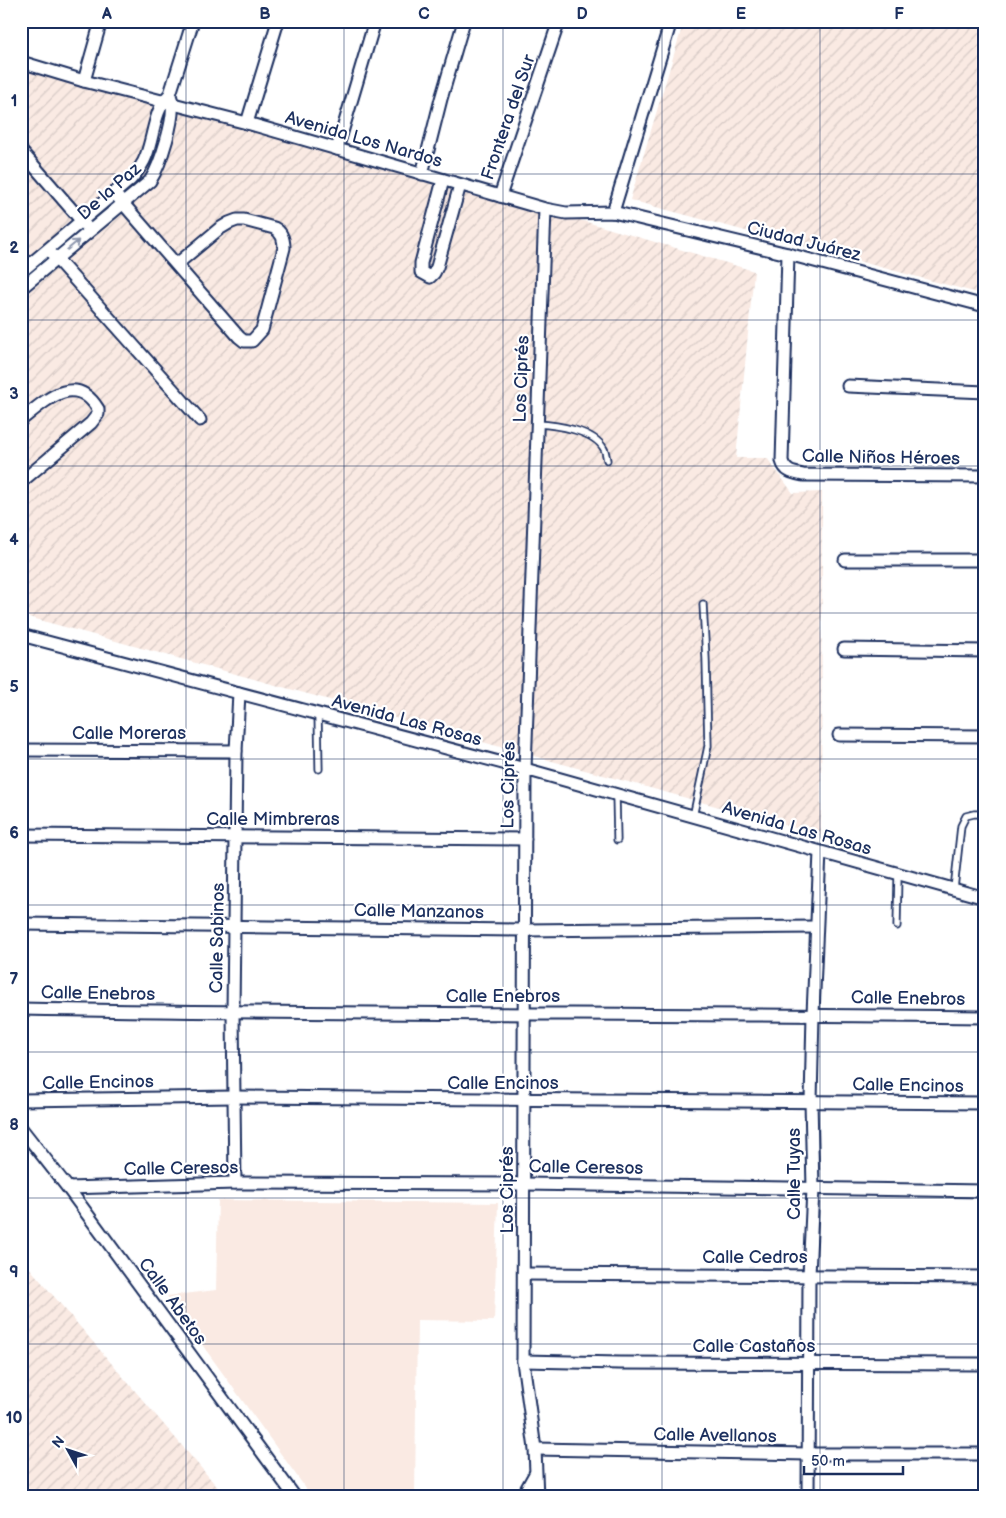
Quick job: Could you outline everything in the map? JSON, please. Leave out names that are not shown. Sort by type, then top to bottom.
[{"type":"street","points":[[84,81],[101,21]]},
{"type":"street","points":[[247,123],[278,21]]},
{"type":"street","points":[[337,149],[375,21]]},
{"type":"street","points":[[422,174],[443,91],[464,21]]},
{"type":"street","name":"Frontera del Sur","points":[[500,196],[559,21]]},
{"type":"street","points":[[613,212],[671,21]]},
{"type":"street","points":[[169,100],[190,22]]},
{"type":"street","name":"Avenida Los Nardos","points":[[21,62],[84,81],[169,100],[545,209]]},
{"type":"street","name":"De la Paz","points":[[21,272],[131,179],[143,164],[169,100]]},
{"type":"street","name":"De la Paz","points":[[23,284],[150,181],[155,173],[170,127],[169,100]]},
{"type":"street","points":[[21,151],[90,231]]},
{"type":"street","points":[[443,180],[421,263],[420,269],[425,275],[430,276],[437,267],[460,184]]},
{"type":"street","points":[[114,193],[244,341],[252,341],[262,330],[284,248],[284,241],[279,230],[244,220],[237,220],[219,229],[178,264]]},
{"type":"street","name":"Ciudad Juárez","points":[[545,209],[566,213],[613,212],[788,254],[985,306]]},
{"type":"street","name":"Los Ciprés","points":[[537,1497],[535,1449],[523,1361],[525,769],[545,209]]},
{"type":"street","points":[[48,250],[200,420]]},
{"type":"street","name":"Calle Niños Héroes","points":[[788,254],[782,461],[787,470],[803,476],[985,476]]},
{"type":"street","points":[[848,386],[985,392]]},
{"type":"street","points":[[21,420],[51,397],[71,390],[77,390],[86,394],[98,409],[98,414],[91,423],[21,482]]},
{"type":"street","points":[[845,560],[985,560]]},
{"type":"street","name":"Avenida Las Rosas","points":[[21,635],[525,769],[985,898]]},
{"type":"street","points":[[844,649],[985,651]]},
{"type":"street","name":"Calle Sabinos","points":[[235,1183],[233,1013],[236,751],[239,693]]},
{"type":"street","points":[[839,735],[985,736]]},
{"type":"street","name":"Calle Moreras","points":[[21,750],[236,751]]},
{"type":"street","name":"Calle Mimbreras","points":[[21,835],[525,839]]},
{"type":"street","name":"Calle Tuyas","points":[[808,1497],[809,1275],[813,1189],[811,1101],[820,852]]},
{"type":"street","name":"Calle Manzanos","points":[[21,924],[525,930],[816,927]]},
{"type":"street","name":"Calle Enebros","points":[[21,1009],[233,1013],[813,1014],[985,1017]]},
{"type":"street","name":"Calle Encinos","points":[[21,1100],[234,1098],[985,1103]]},
{"type":"street","name":"Calle Abetos","points":[[21,1128],[68,1188],[295,1497]]},
{"type":"street","name":"Calle Ceresos","points":[[68,1188],[235,1183],[525,1184],[985,1191]]},
{"type":"street","name":"Calle Cedros","points":[[524,1274],[985,1277]]},
{"type":"street","name":"Calle Castaños","points":[[523,1361],[985,1364]]},
{"type":"street","name":"Calle Avellanos","points":[[535,1449],[808,1454],[985,1454]]},
{"type":"street","points":[[522,1497],[536,1474]]},
{"type":"lane","points":[[537,424],[554,425],[578,431],[604,448],[607,460]]},
{"type":"lane","points":[[693,817],[708,746],[703,604]]},
{"type":"lane","points":[[318,714],[319,769]]},
{"type":"lane","points":[[616,795],[618,840]]},
{"type":"lane","points":[[954,889],[961,826],[966,816],[985,814]]},
{"type":"lane","points":[[897,926],[898,874]]},
{"type":"shaded area","points":[[684,21],[985,21],[985,295],[630,200]]},
{"type":"shaded area","points":[[21,63],[443,180],[754,271],[736,458],[767,458],[793,493],[822,492],[821,835],[21,615]]},
{"type":"shaded area","points":[[218,1200],[498,1203],[494,1321],[417,1320],[415,1497],[312,1497],[167,1296],[216,1290]]},
{"type":"shaded area","points":[[21,1258],[226,1497],[21,1497]]}]
